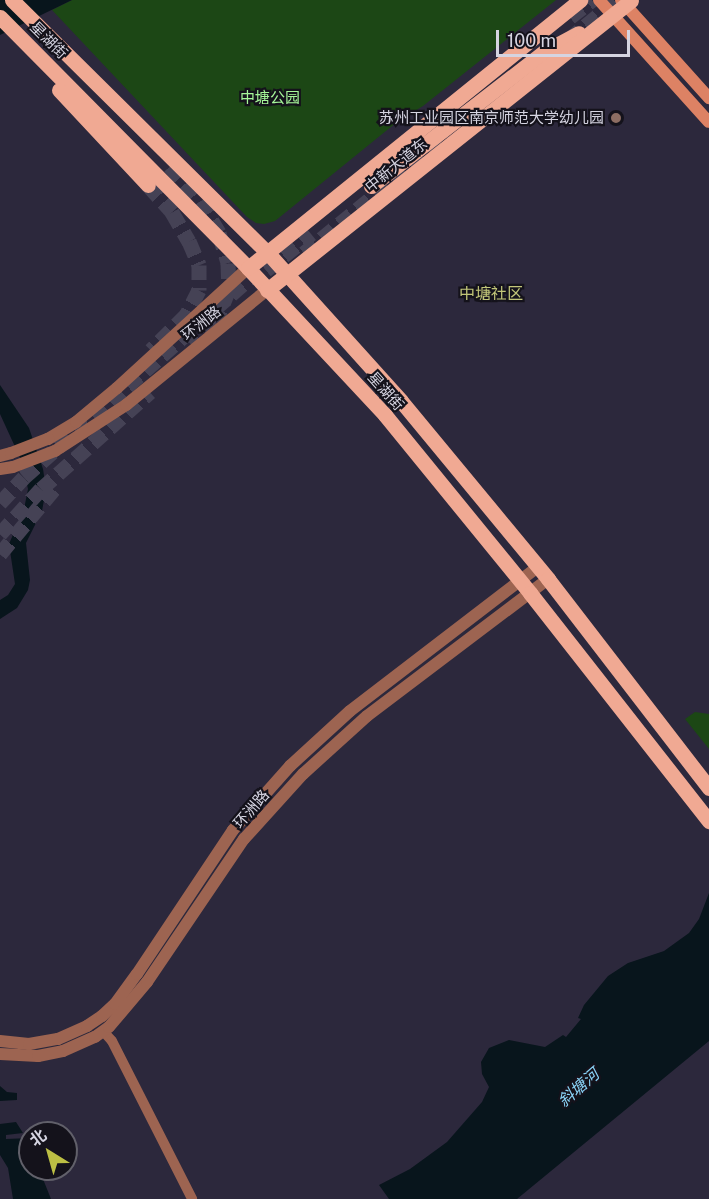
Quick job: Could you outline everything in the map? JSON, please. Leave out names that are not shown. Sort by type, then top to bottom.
[{"type":"main road","name":"星湖街","points":[[12,0],[267,252],[401,401],[548,579],[709,788]]},
{"type":"main road","name":"中新大道东","points":[[248,268],[580,0]]},
{"type":"main road","points":[[599,0],[709,122]]},
{"type":"main road","points":[[626,2],[709,98]]},
{"type":"main road","name":"中新大道东","points":[[267,290],[626,2]]},
{"type":"main road","points":[[371,186],[545,51],[612,15]]},
{"type":"main road","name":"星湖街","points":[[0,17],[248,268],[385,415],[530,593],[709,821]]},
{"type":"main road","points":[[37,25],[101,97],[170,166]]},
{"type":"main road","points":[[20,36],[33,62],[148,185]]},
{"type":"street","name":"环洲路","points":[[5,455],[48,439],[76,422],[117,388],[248,268]]},
{"type":"street","name":"环洲路","points":[[0,469],[13,467],[55,451],[126,405],[267,290]]},
{"type":"street","name":"环洲路","points":[[0,1041],[29,1044],[58,1040],[102,1016],[115,1004],[137,974],[234,830],[290,766],[350,711],[538,567]]},
{"type":"street","name":"环洲路","points":[[0,1054],[38,1056],[63,1051],[103,1031],[122,1013],[147,982],[244,839],[303,774],[367,716],[548,579]]},
{"type":"street","points":[[103,1031],[112,1041],[192,1199]]},
{"type":"green space","name":"中塘公园","points":[[72,0],[556,0],[423,106],[397,122],[275,221],[264,224],[256,223],[247,217],[52,10]]},
{"type":"green space","points":[[695,712],[709,714],[709,749],[685,719]]},
{"type":"water","points":[[0,0],[72,0],[0,35]]},
{"type":"water","points":[[0,385],[29,428],[43,469],[46,489],[42,511],[26,543],[30,580],[28,590],[17,608],[0,619],[0,600],[8,595],[15,584],[9,544],[24,509],[28,489],[22,462],[0,414]]},
{"type":"water","name":"斜塘河","points":[[709,893],[709,1041],[517,1199],[389,1199],[379,1185],[410,1169],[447,1142],[482,1102],[489,1087],[482,1074],[481,1062],[489,1048],[509,1040],[545,1047],[563,1035],[566,1037],[581,1019],[578,1018],[584,1005],[608,976],[628,963],[664,951],[689,933],[699,919]]},
{"type":"water","points":[[0,1086],[7,1092],[17,1093],[17,1100],[0,1101]]},
{"type":"water","points":[[16,1122],[18,1125],[18,1134],[6,1135],[6,1139],[18,1138],[18,1181],[44,1181],[51,1199],[13,1199],[8,1168],[0,1155],[0,1124]]},
{"type":"tunnel","points":[[570,17],[592,0]]},
{"type":"tunnel","points":[[568,40],[617,0]]},
{"type":"tunnel","points":[[304,253],[448,135]]},
{"type":"tunnel","points":[[170,166],[200,201],[219,233],[228,263],[229,289],[216,322],[194,346]]},
{"type":"tunnel","points":[[148,185],[172,212],[189,241],[199,265],[199,290],[187,314],[151,350]]},
{"type":"tunnel","points":[[266,270],[311,234]]},
{"type":"tunnel","points":[[0,503],[24,477],[263,266]]},
{"type":"tunnel","points":[[0,534],[41,489],[150,392]]},
{"type":"tunnel","points":[[0,554],[54,489]]},
{"type":"place","name":"苏州工业园区南京师范大学幼儿园","points":[[616,118]]},
{"type":"district","name":"中塘社区","points":[[491,294]]}]
